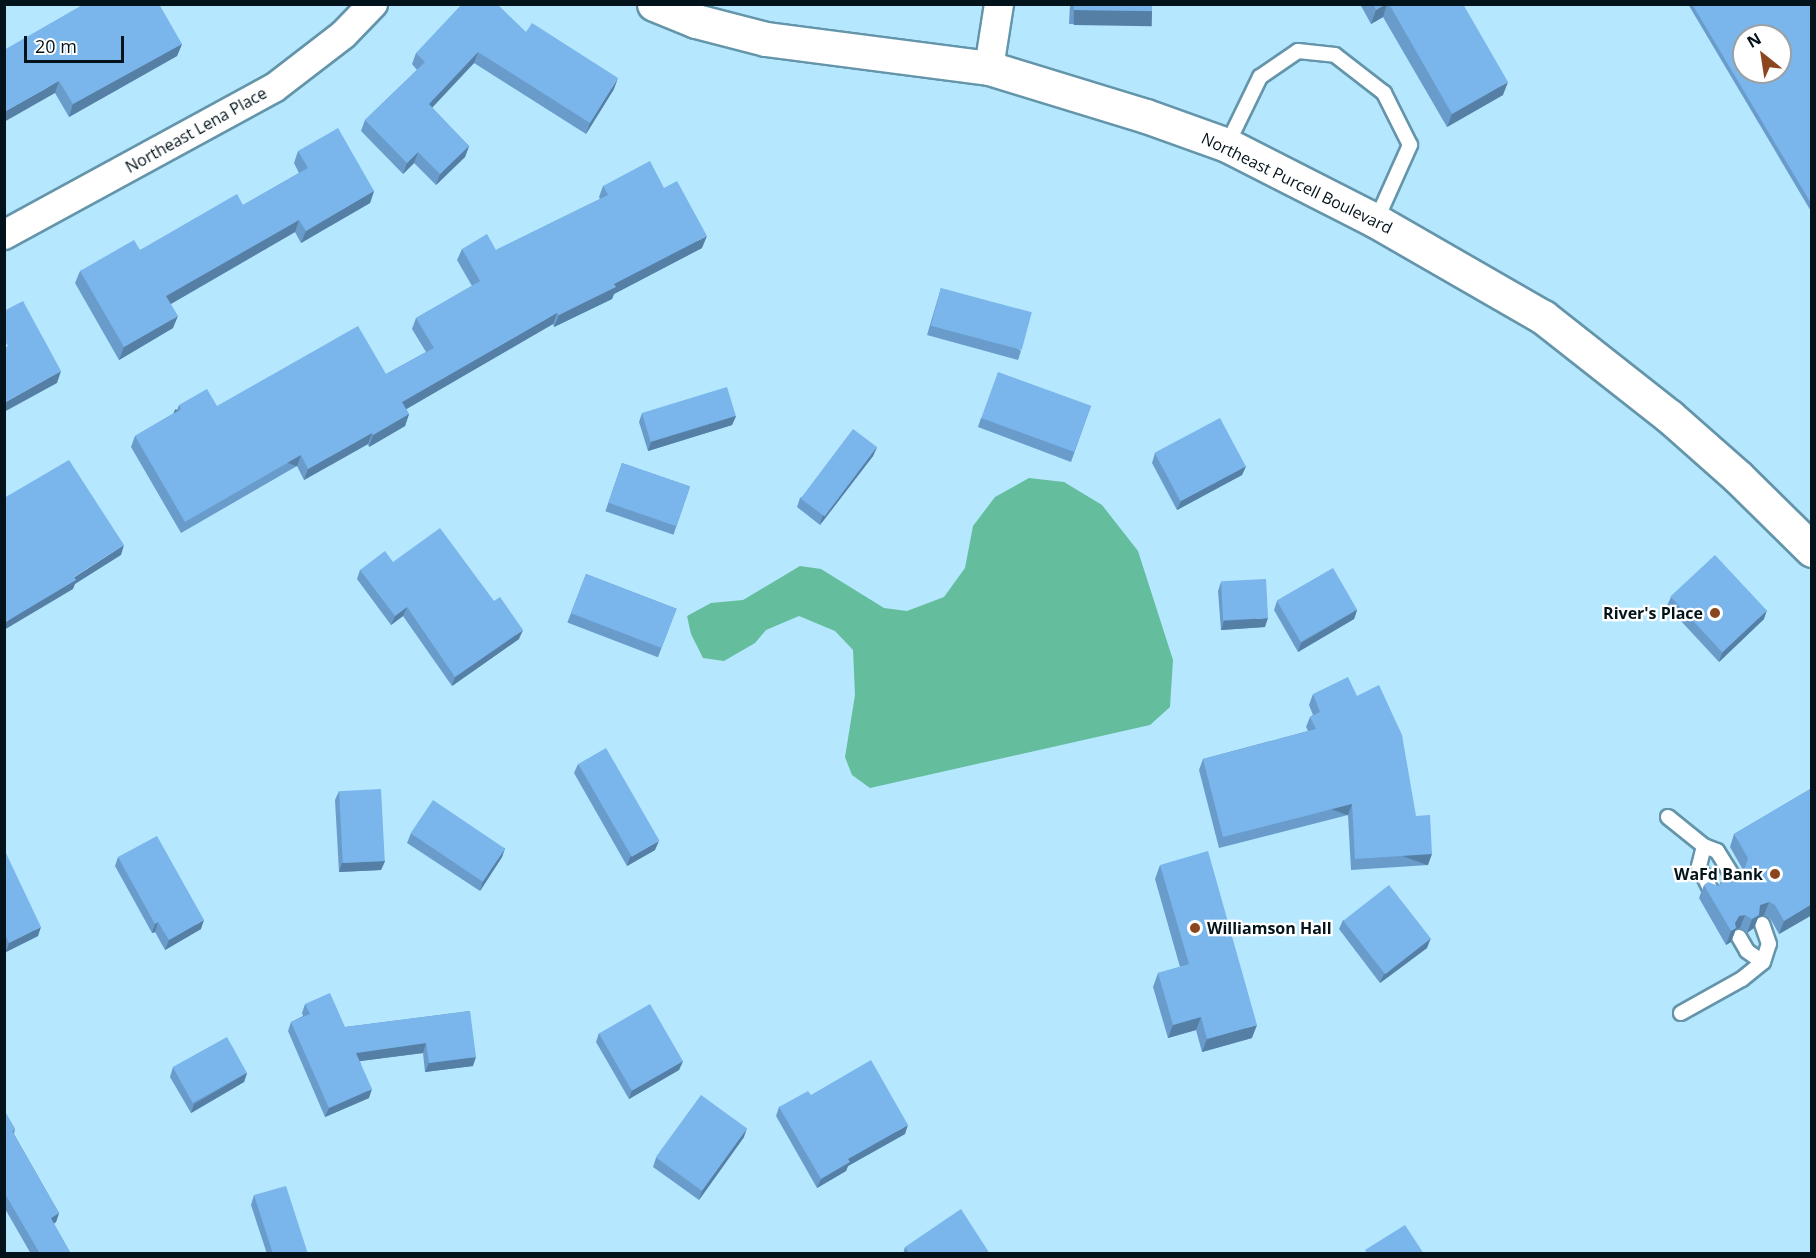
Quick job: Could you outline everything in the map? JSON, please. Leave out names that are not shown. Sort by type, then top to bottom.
[{"type":"street","name":"Northeast Lena Place","points":[[4,235],[274,87],[344,34],[373,4]]},
{"type":"street","name":"Northeast Purcell Boulevard","points":[[654,4],[696,21],[766,39],[988,68],[1146,116],[1227,146],[1377,220],[1543,317],[1669,416],[1738,477],[1812,550]]},
{"type":"street","points":[[988,68],[999,4]]},
{"type":"lane","points":[[1227,146],[1260,77],[1298,51],[1335,55],[1383,93],[1410,146],[1377,220]]},
{"type":"lane","points":[[1668,817],[1704,846],[1717,851],[1733,877]]},
{"type":"lane","points":[[1704,846],[1699,866],[1711,891]]},
{"type":"lane","points":[[1681,1013],[1743,979],[1763,962],[1769,944],[1761,924]]},
{"type":"lane","points":[[1739,937],[1747,951],[1763,962]]},
{"type":"shaded area","points":[[1029,478],[1064,482],[1102,505],[1138,551],[1173,660],[1170,707],[1150,725],[870,788],[852,775],[845,757],[855,695],[853,650],[835,631],[799,616],[766,630],[755,643],[724,661],[703,658],[691,634],[687,616],[711,603],[743,600],[800,566],[821,569],[884,608],[907,611],[944,597],[965,568],[973,526],[995,497]]},
{"type":"building","points":[[84,4],[159,4],[182,44],[73,104],[59,81],[4,112],[4,50]]},
{"type":"building","points":[[462,4],[497,4],[526,32],[532,23],[618,78],[590,123],[478,52],[429,104],[469,146],[440,174],[418,152],[407,163],[365,120],[425,62],[416,53]]},
{"type":"building","points":[[1074,4],[1152,4],[1152,11],[1074,10]]},
{"type":"building","points":[[1373,4],[1386,4],[1376,10]]},
{"type":"building","points":[[1389,4],[1463,4],[1508,82],[1452,114]]},
{"type":"building","points":[[1692,4],[1812,4],[1812,205],[1740,84],[1792,84],[1792,24],[1732,24],[1732,71]]},
{"type":"building","points":[[338,128],[374,191],[306,231],[299,220],[166,296],[178,316],[124,347],[80,271],[134,240],[140,250],[237,194],[243,205],[308,168],[298,151]]},
{"type":"building","points":[[650,161],[664,188],[677,181],[707,236],[614,284],[616,287],[559,315],[557,313],[402,402],[409,414],[373,435],[372,433],[308,469],[301,455],[185,522],[135,436],[181,409],[179,405],[207,389],[217,406],[358,326],[386,374],[434,348],[416,318],[480,281],[462,249],[487,234],[496,250],[608,195],[603,186]]},
{"type":"building","points":[[941,288],[1032,312],[1022,350],[931,326]]},
{"type":"building","points":[[23,301],[61,371],[4,403],[4,348],[8,346],[4,340],[4,311]]},
{"type":"building","points":[[998,372],[1091,406],[1074,452],[981,418]]},
{"type":"building","points":[[727,387],[736,416],[651,442],[642,413]]},
{"type":"building","points":[[1220,418],[1246,467],[1180,501],[1155,453]]},
{"type":"building","points":[[853,429],[877,447],[825,517],[801,498]]},
{"type":"building","points":[[69,460],[124,545],[74,577],[76,580],[4,623],[4,498]]},
{"type":"building","points":[[622,463],[690,486],[676,526],[608,503]]},
{"type":"building","points":[[440,528],[494,601],[500,597],[523,630],[455,677],[407,607],[395,616],[360,570],[385,551],[393,562]]},
{"type":"building","name":"River's Place","points":[[1715,555],[1767,611],[1722,652],[1670,597]]},
{"type":"building","points":[[1333,568],[1357,610],[1301,642],[1277,600]]},
{"type":"building","points":[[586,574],[677,609],[662,648],[571,613]]},
{"type":"building","points":[[1266,579],[1268,618],[1223,620],[1221,581]]},
{"type":"building","points":[[1348,677],[1357,696],[1379,685],[1402,735],[1416,816],[1430,815],[1432,854],[1355,859],[1352,804],[1223,837],[1203,759],[1316,729],[1310,717],[1320,712],[1313,694]]},
{"type":"building","points":[[606,748],[660,841],[632,857],[578,764]]},
{"type":"building","name":"WaFd Bank","points":[[1812,788],[1812,904],[1784,921],[1775,905],[1769,902],[1760,905],[1759,915],[1752,919],[1745,915],[1739,916],[1735,923],[1736,928],[1731,931],[1704,885],[1708,882],[1719,886],[1725,879],[1724,873],[1730,869],[1738,873],[1745,868],[1748,858],[1734,834]]},
{"type":"building","points":[[381,789],[385,861],[343,863],[339,791]]},
{"type":"building","points":[[433,800],[505,849],[483,882],[411,833]]},
{"type":"building","points":[[157,836],[204,920],[169,940],[158,922],[155,924],[118,857]]},
{"type":"building","points":[[4,849],[41,927],[9,943],[4,932]]},
{"type":"building","name":"Williamson Hall","points":[[1208,851],[1257,1025],[1207,1039],[1201,1017],[1173,1025],[1158,973],[1189,964],[1160,865]]},
{"type":"building","points":[[1389,885],[1431,939],[1385,974],[1343,921]]},
{"type":"building","points":[[330,993],[345,1027],[470,1011],[476,1057],[429,1063],[426,1043],[356,1053],[372,1089],[329,1108],[291,1022],[310,1014],[305,1004]]},
{"type":"building","points":[[650,1004],[683,1061],[632,1091],[599,1034]]},
{"type":"building","points":[[227,1037],[247,1073],[193,1103],[173,1067]]},
{"type":"building","points":[[871,1060],[908,1125],[848,1159],[850,1162],[821,1179],[779,1107],[808,1091],[811,1095]]},
{"type":"building","points":[[701,1095],[747,1129],[702,1191],[656,1157]]},
{"type":"building","points":[[4,1110],[15,1129],[12,1131],[59,1213],[51,1218],[71,1254],[40,1254],[4,1192]]},
{"type":"building","points":[[286,1186],[308,1254],[273,1254],[254,1195]]},
{"type":"building","points":[[961,1209],[990,1254],[910,1254],[905,1247]]},
{"type":"building","points":[[1405,1225],[1424,1254],[1367,1254],[1365,1250]]},
{"type":"place","name":"River's Place","points":[[1715,613]]},
{"type":"place","name":"WaFd Bank","points":[[1775,874]]},
{"type":"place","name":"Williamson Hall","points":[[1195,928]]}]
